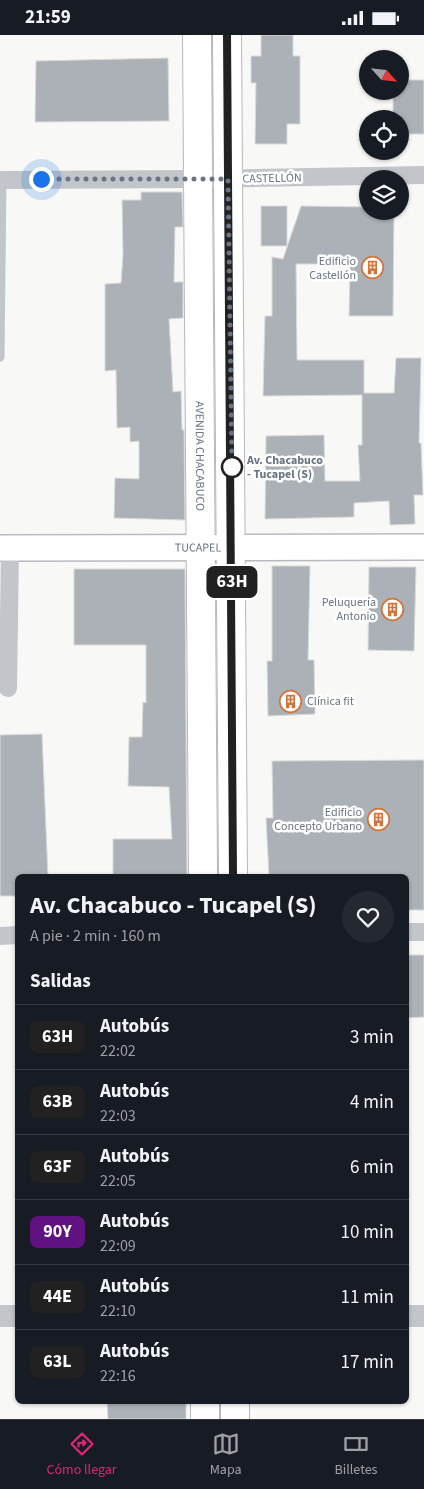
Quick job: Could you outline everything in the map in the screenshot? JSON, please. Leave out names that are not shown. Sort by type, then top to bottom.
[{"type":"main road","name":"AVENIDA CHACABUCO","points":[[197,35],[204,874]]},
{"type":"main road","points":[[228,35],[233,874]]},
{"type":"main road","name":"TUCAPEL","points":[[5,548],[424,547]]},
{"type":"main road","points":[[205,1404],[206,1419]]},
{"type":"main road","points":[[235,1404],[235,1419]]},
{"type":"street","name":"CASTELLÓN","points":[[1,180],[228,179],[424,175]]},
{"type":"street","points":[[5,548],[8,688]]},
{"type":"street","points":[[409,932],[424,932]]},
{"type":"street","points":[[0,935],[15,935]]},
{"type":"street","points":[[409,1316],[424,1315]]},
{"type":"street","points":[[0,1316],[15,1316]]},
{"type":"lane","points":[[0,357],[1,180]]},
{"type":"shaded area","points":[[209,35],[215,35],[214,141],[211,141]]},
{"type":"building","points":[[261,35],[293,35],[293,56],[300,56],[300,124],[287,124],[287,144],[255,144],[256,83],[251,83],[251,56],[261,56]]},
{"type":"building","points":[[168,58],[169,121],[35,122],[36,61]]},
{"type":"building","points":[[409,80],[424,80],[424,134],[409,134],[409,110],[393,110],[393,100],[409,100]]},
{"type":"building","points":[[141,192],[182,192],[183,227],[175,227],[174,282],[183,282],[183,318],[169,319],[173,392],[181,391],[182,430],[184,430],[185,520],[114,518],[115,478],[139,479],[139,441],[130,442],[130,427],[117,428],[116,370],[105,371],[105,284],[121,283],[123,254],[122,200],[141,200]]},
{"type":"building","points":[[261,206],[287,206],[287,246],[261,246]]},
{"type":"building","points":[[301,206],[359,207],[359,220],[394,220],[393,316],[349,316],[350,264],[296,264],[297,360],[364,360],[364,393],[394,393],[396,358],[421,358],[419,443],[421,443],[423,495],[414,495],[415,524],[390,525],[389,501],[354,503],[354,517],[265,519],[266,436],[324,435],[325,481],[360,481],[358,445],[362,445],[362,395],[263,396],[265,316],[272,316],[272,257],[283,259]]},
{"type":"building","points":[[272,566],[310,566],[308,660],[314,660],[315,714],[268,716],[267,661],[272,661]]},
{"type":"building","name":"Peluquería Antonio","points":[[369,567],[416,567],[414,651],[368,650]]},
{"type":"building","points":[[74,569],[185,569],[187,874],[113,874],[113,839],[172,839],[169,787],[128,786],[129,737],[142,737],[143,702],[146,703],[146,645],[74,645]]},
{"type":"building","points":[[42,734],[48,874],[15,874],[15,896],[0,896],[0,735]]},
{"type":"building","name":"Edificio Concepto Urbano","points":[[424,760],[424,910],[409,910],[409,874],[269,874],[266,818],[273,818],[272,761]]},
{"type":"building","points":[[409,955],[424,955],[424,1017],[409,1018]]},
{"type":"building","points":[[107,1404],[186,1404],[186,1419],[108,1419]]},
{"type":"bus line","name":"63H","points":[[227,35],[232,522],[233,874]]},
{"type":"place","name":"Edificio Castellón","points":[[372,268]]},
{"type":"place","name":"Av. Chacabuco - Tucapel (S)","points":[[232,467]]},
{"type":"place","name":"Peluquería Antonio","points":[[392,609]]},
{"type":"place","name":"Clínica fit","points":[[291,701]]},
{"type":"place","name":"Edificio Concepto Urbano","points":[[378,819]]},
{"type":"route","points":[[41,179],[228,179],[232,467]]}]
